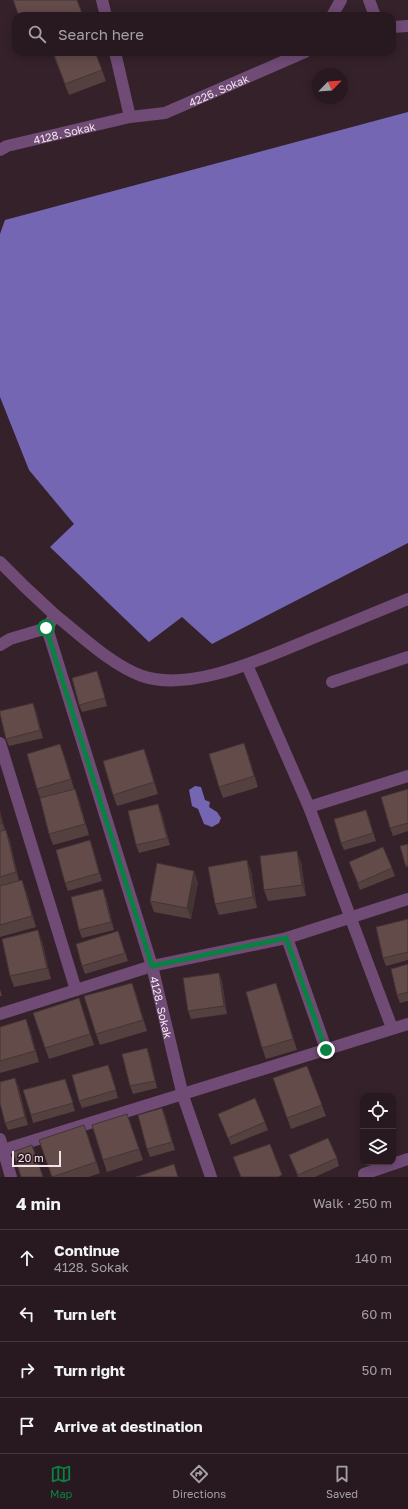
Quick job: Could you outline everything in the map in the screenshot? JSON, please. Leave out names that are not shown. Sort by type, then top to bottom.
[{"type":"street","points":[[102,0],[105,12]]},
{"type":"street","points":[[334,12],[341,0]]},
{"type":"street","points":[[369,0],[374,12]]},
{"type":"street","points":[[396,27],[408,26]]},
{"type":"street","points":[[116,56],[130,117]]},
{"type":"street","name":"4226. Sokak","points":[[130,117],[165,113],[296,56]]},
{"type":"street","name":"4128. Sokak","points":[[0,150],[7,146],[130,117]]},
{"type":"street","points":[[0,562],[20,583],[56,615],[121,666],[142,676],[165,681],[189,680],[247,665],[408,599]]},
{"type":"street","points":[[0,645],[10,639],[46,628],[56,615]]},
{"type":"street","name":"4128. Sokak","points":[[46,628],[152,966],[183,1096],[211,1177]]},
{"type":"street","points":[[332,682],[408,657]]},
{"type":"street","points":[[247,665],[309,807],[392,1028]]},
{"type":"street","points":[[0,744],[76,990]]},
{"type":"street","points":[[309,807],[408,776]]},
{"type":"street","points":[[0,1014],[152,966],[286,938],[408,899]]},
{"type":"street","points":[[286,938],[326,1050]]},
{"type":"street","points":[[11,1177],[2,1145],[183,1096],[408,1024]]},
{"type":"street","points":[[365,1177],[364,1174],[408,1160]]},
{"type":"shaded area","points":[[408,112],[408,543],[212,644],[182,617],[149,642],[50,547],[74,524],[29,470],[0,397],[0,234],[5,220]]},
{"type":"shaded area","points":[[195,786],[201,787],[205,800],[210,802],[209,807],[217,812],[221,818],[219,823],[212,827],[204,824],[198,809],[192,806],[189,790]]},
{"type":"building","points":[[13,0],[77,0],[82,12],[18,12]]},
{"type":"building","points":[[54,56],[97,56],[102,70],[65,84]]},
{"type":"building","points":[[97,671],[105,698],[79,705],[72,678]]},
{"type":"building","points":[[33,703],[40,730],[6,739],[0,711]]},
{"type":"building","points":[[244,743],[254,776],[219,787],[209,754]]},
{"type":"building","points":[[60,744],[71,779],[37,789],[27,754]]},
{"type":"building","points":[[144,749],[154,782],[113,795],[103,761]]},
{"type":"building","points":[[75,789],[85,824],[49,834],[40,798]]},
{"type":"building","points":[[408,789],[408,823],[390,828],[381,797]]},
{"type":"building","points":[[158,804],[167,838],[136,845],[128,811]]},
{"type":"building","points":[[366,810],[373,833],[341,843],[334,819]]},
{"type":"building","points":[[6,830],[16,872],[0,877],[0,831]]},
{"type":"building","points":[[90,840],[99,873],[65,883],[56,850]]},
{"type":"building","points":[[408,844],[408,866],[406,867],[400,846]]},
{"type":"building","points":[[383,847],[392,868],[358,883],[349,862]]},
{"type":"building","points":[[297,851],[302,885],[264,890],[260,856]]},
{"type":"building","points":[[247,860],[253,897],[215,904],[208,867]]},
{"type":"building","points":[[157,863],[194,871],[187,908],[150,901]]},
{"type":"building","points":[[22,880],[32,916],[0,925],[0,886]]},
{"type":"building","points":[[103,889],[111,922],[79,930],[71,897]]},
{"type":"building","points":[[408,919],[408,952],[383,958],[376,927]]},
{"type":"building","points":[[38,930],[47,968],[10,976],[2,939]]},
{"type":"building","points":[[118,931],[125,953],[82,966],[76,944]]},
{"type":"building","points":[[408,964],[408,992],[397,995],[391,969]]},
{"type":"building","points":[[219,973],[224,1006],[188,1011],[183,978]]},
{"type":"building","points":[[132,983],[143,1020],[96,1034],[84,996]]},
{"type":"building","points":[[276,983],[293,1039],[262,1048],[246,992]]},
{"type":"building","points":[[79,998],[90,1034],[45,1048],[33,1013]]},
{"type":"building","points":[[26,1019],[35,1051],[0,1061],[0,1027]]},
{"type":"building","points":[[147,1048],[155,1081],[130,1086],[122,1054]]},
{"type":"building","points":[[108,1065],[116,1090],[79,1101],[72,1075]]},
{"type":"building","points":[[307,1066],[322,1105],[287,1118],[273,1078]]},
{"type":"building","points":[[15,1078],[25,1117],[5,1123],[0,1103],[0,1082]]},
{"type":"building","points":[[65,1079],[73,1103],[31,1115],[23,1090]]},
{"type":"building","points":[[255,1098],[265,1122],[228,1138],[218,1114]]},
{"type":"building","points":[[162,1108],[172,1142],[147,1149],[138,1115]]},
{"type":"building","points":[[127,1114],[139,1149],[103,1160],[92,1125]]},
{"type":"building","points":[[84,1125],[96,1162],[52,1177],[39,1140]]},
{"type":"building","points":[[328,1138],[337,1158],[298,1175],[289,1155]]},
{"type":"building","points":[[270,1144],[282,1175],[278,1177],[241,1177],[233,1157]]},
{"type":"building","points":[[32,1145],[43,1177],[21,1177],[13,1152]]},
{"type":"building","points":[[174,1164],[178,1177],[136,1177]]},
{"type":"route","points":[[46,628],[152,966],[286,938],[326,1050]]}]
